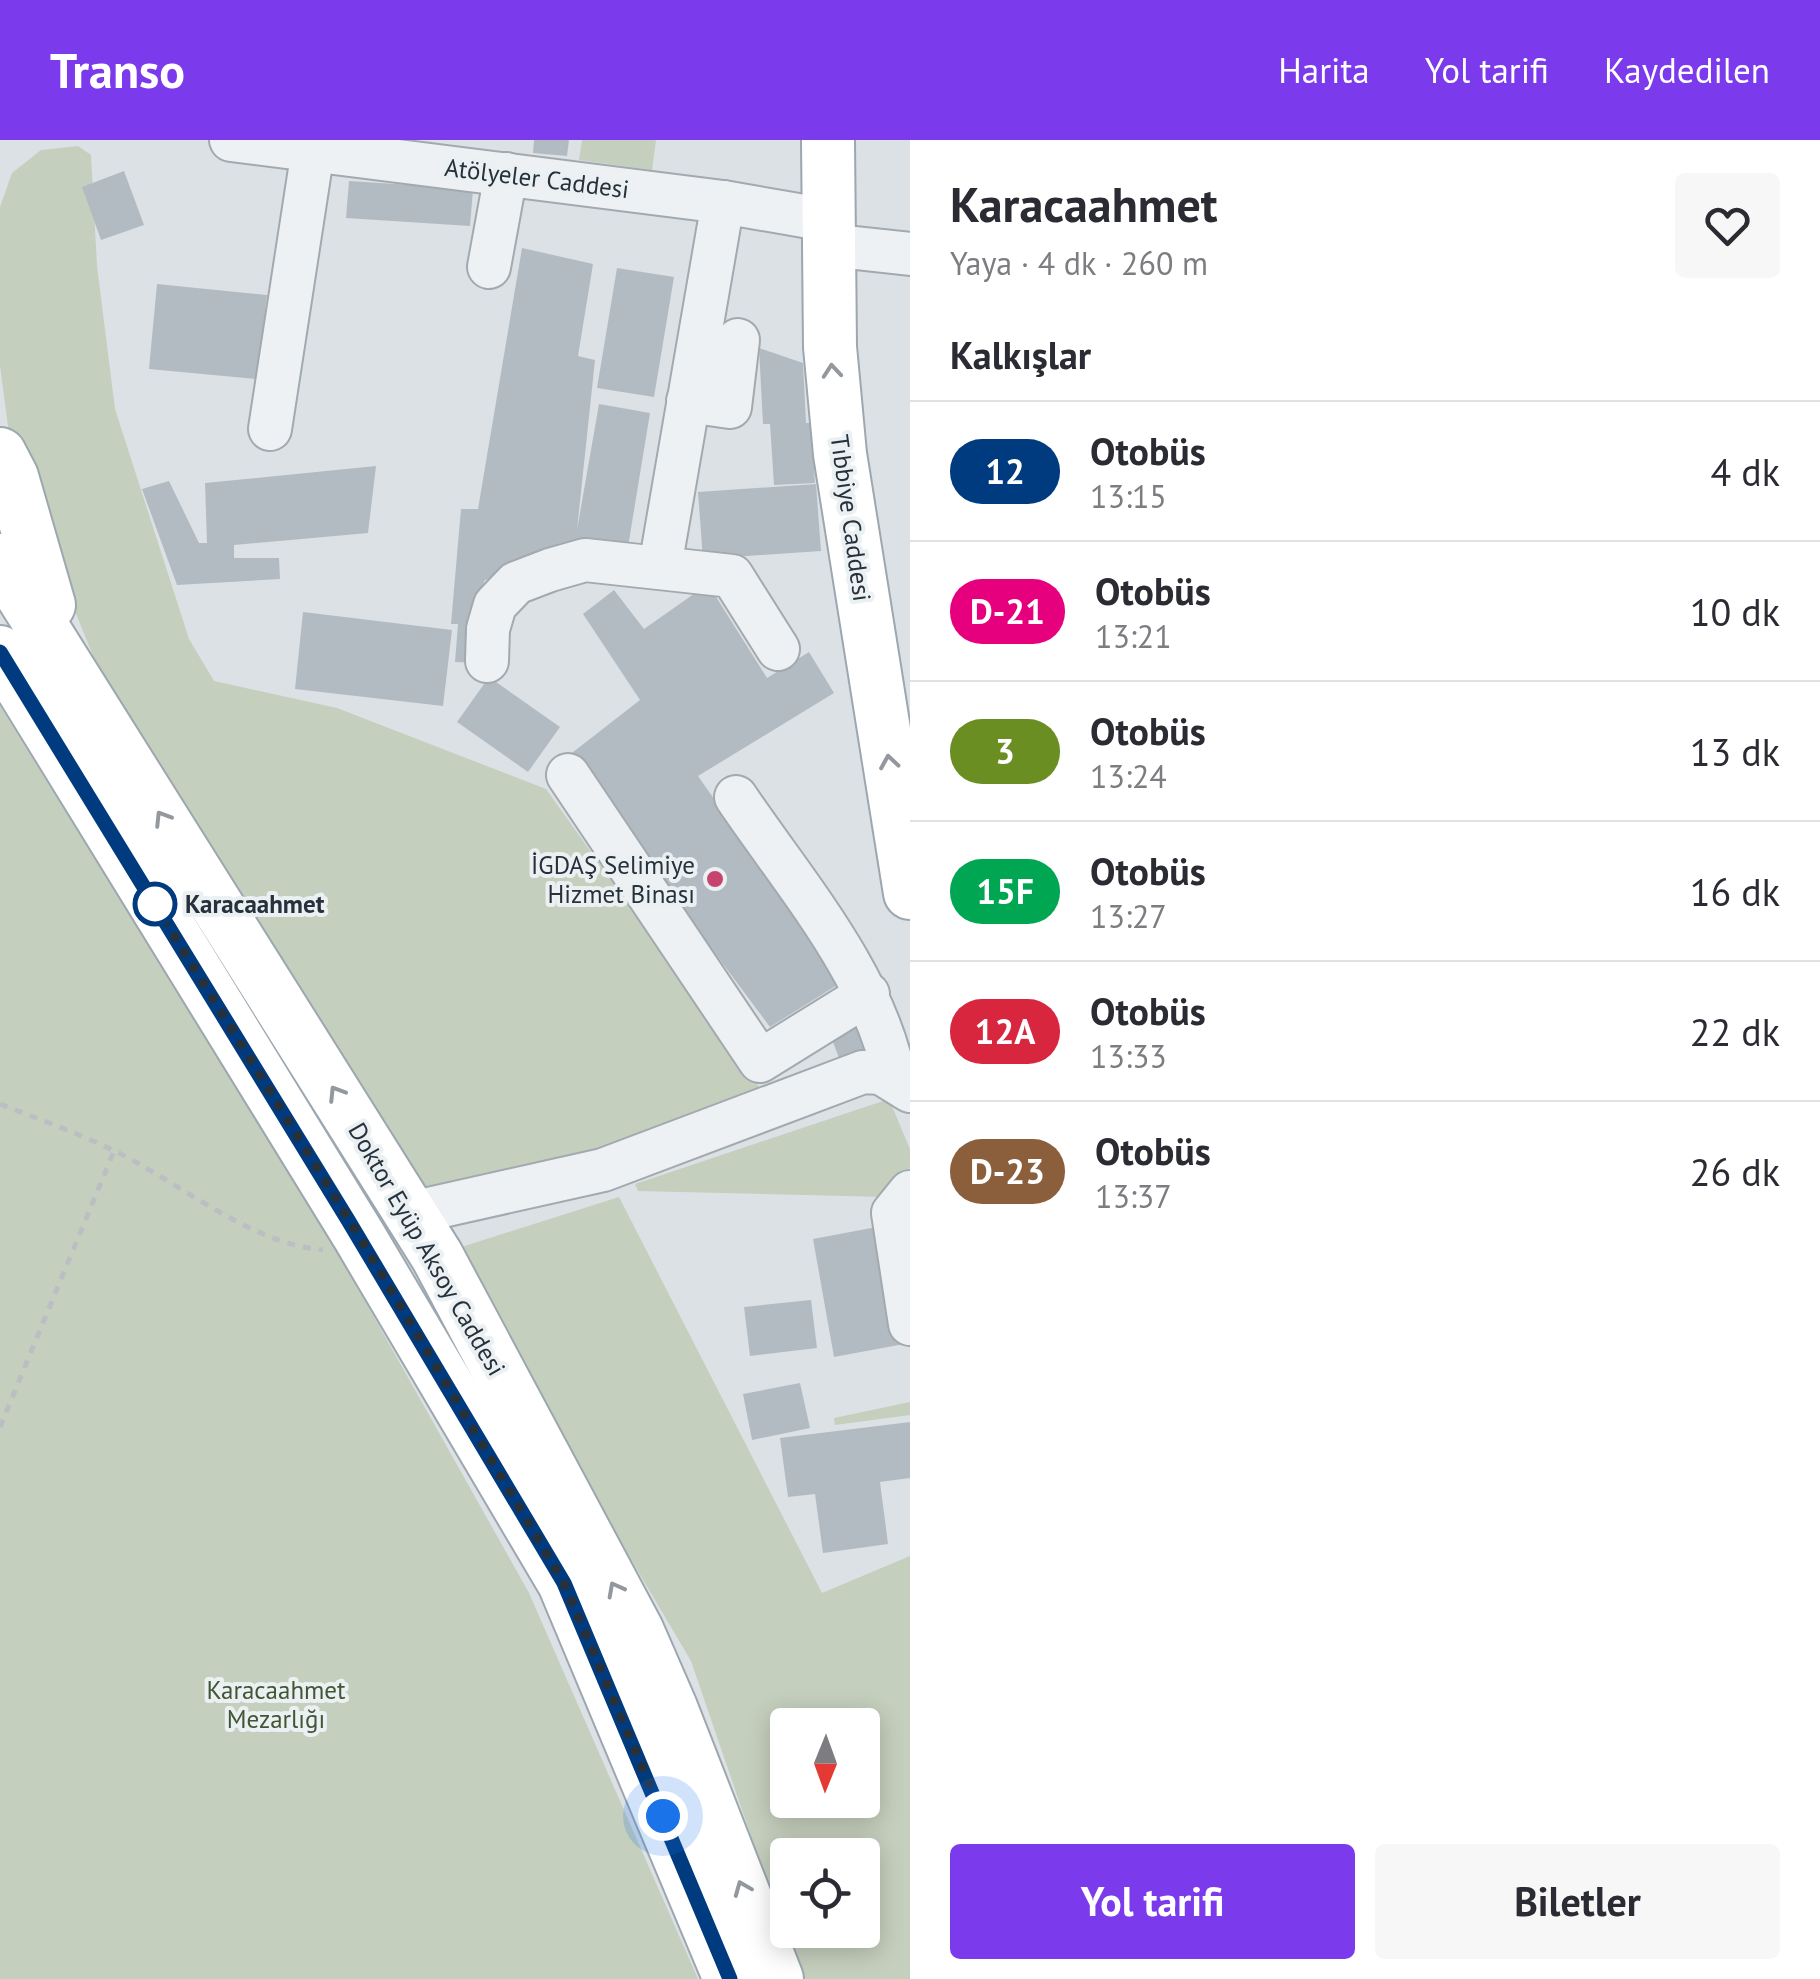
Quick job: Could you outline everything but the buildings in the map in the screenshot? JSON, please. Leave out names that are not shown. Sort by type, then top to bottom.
[{"type":"main road","name":"Tıbbiye Caddesi","points":[[828,140],[830,346],[840,454],[910,893]]},
{"type":"main road","points":[[0,454],[12,478],[31,671]]},
{"type":"main road","name":"Doktor Eyüp Aksoy Caddesi","points":[[6,570],[31,671],[564,1583],[730,1979]]},
{"type":"main road","name":"Doktor Eyüp Aksoy Caddesi","points":[[31,671],[411,1213],[636,1630],[671,1708],[778,1979]]},
{"type":"street","name":"Atölyeler Caddesi","points":[[231,140],[723,202],[910,254]]},
{"type":"street","points":[[270,429],[312,150]]},
{"type":"street","points":[[489,267],[506,174]]},
{"type":"street","points":[[662,557],[723,202]]},
{"type":"street","points":[[688,401],[730,407],[738,340]]},
{"type":"street","points":[[0,517],[6,570]]},
{"type":"street","points":[[487,660],[494,605],[516,584],[585,560],[662,557],[732,576],[778,650]]},
{"type":"street","points":[[568,775],[760,1061],[868,994]]},
{"type":"street","points":[[736,798],[868,994],[902,1085]]},
{"type":"street","points":[[411,1213],[603,1170],[863,1072],[880,1072],[902,1085]]},
{"type":"street","points":[[910,1192],[893,1213],[910,1324]]},
{"type":"path","points":[[0,1104],[114,1151],[295,1248],[366,1250]]},
{"type":"path","points":[[0,1427],[114,1151]]},
{"type":"green space","points":[[582,140],[656,140],[652,170],[579,160]]},
{"type":"green space","points":[[78,146],[91,155],[97,266],[115,409],[189,639],[214,681],[337,708],[546,789],[762,1091],[586,1152],[418,1193],[109,695],[12,456],[0,366],[0,207],[12,173],[41,150]]},
{"type":"green space","name":"Karacaahmet Mezarlığı","points":[[0,706],[328,1235],[529,1593],[698,1979],[0,1979]]},
{"type":"green space","points":[[889,1099],[910,1149],[910,1167],[887,1197],[638,1191],[635,1184]]},
{"type":"green space","points":[[619,1197],[822,1593],[910,1556],[910,1979],[800,1979],[789,1948],[880,1948],[880,1838],[770,1838],[770,1891],[691,1661],[449,1251]]},
{"type":"green space","points":[[910,1402],[910,1415],[835,1425],[834,1418]]},
{"type":"bus line","name":"12","points":[[0,652],[348,1220],[564,1583],[730,1979]]},
{"type":"place","name":"İGDAŞ Selimiye Hizmet Binası","points":[[715,879]]},
{"type":"place","name":"Karacaahmet","points":[[155,904]]},
{"type":"route","points":[[155,904],[146,890],[359,1236],[564,1583],[663,1816]]}]
